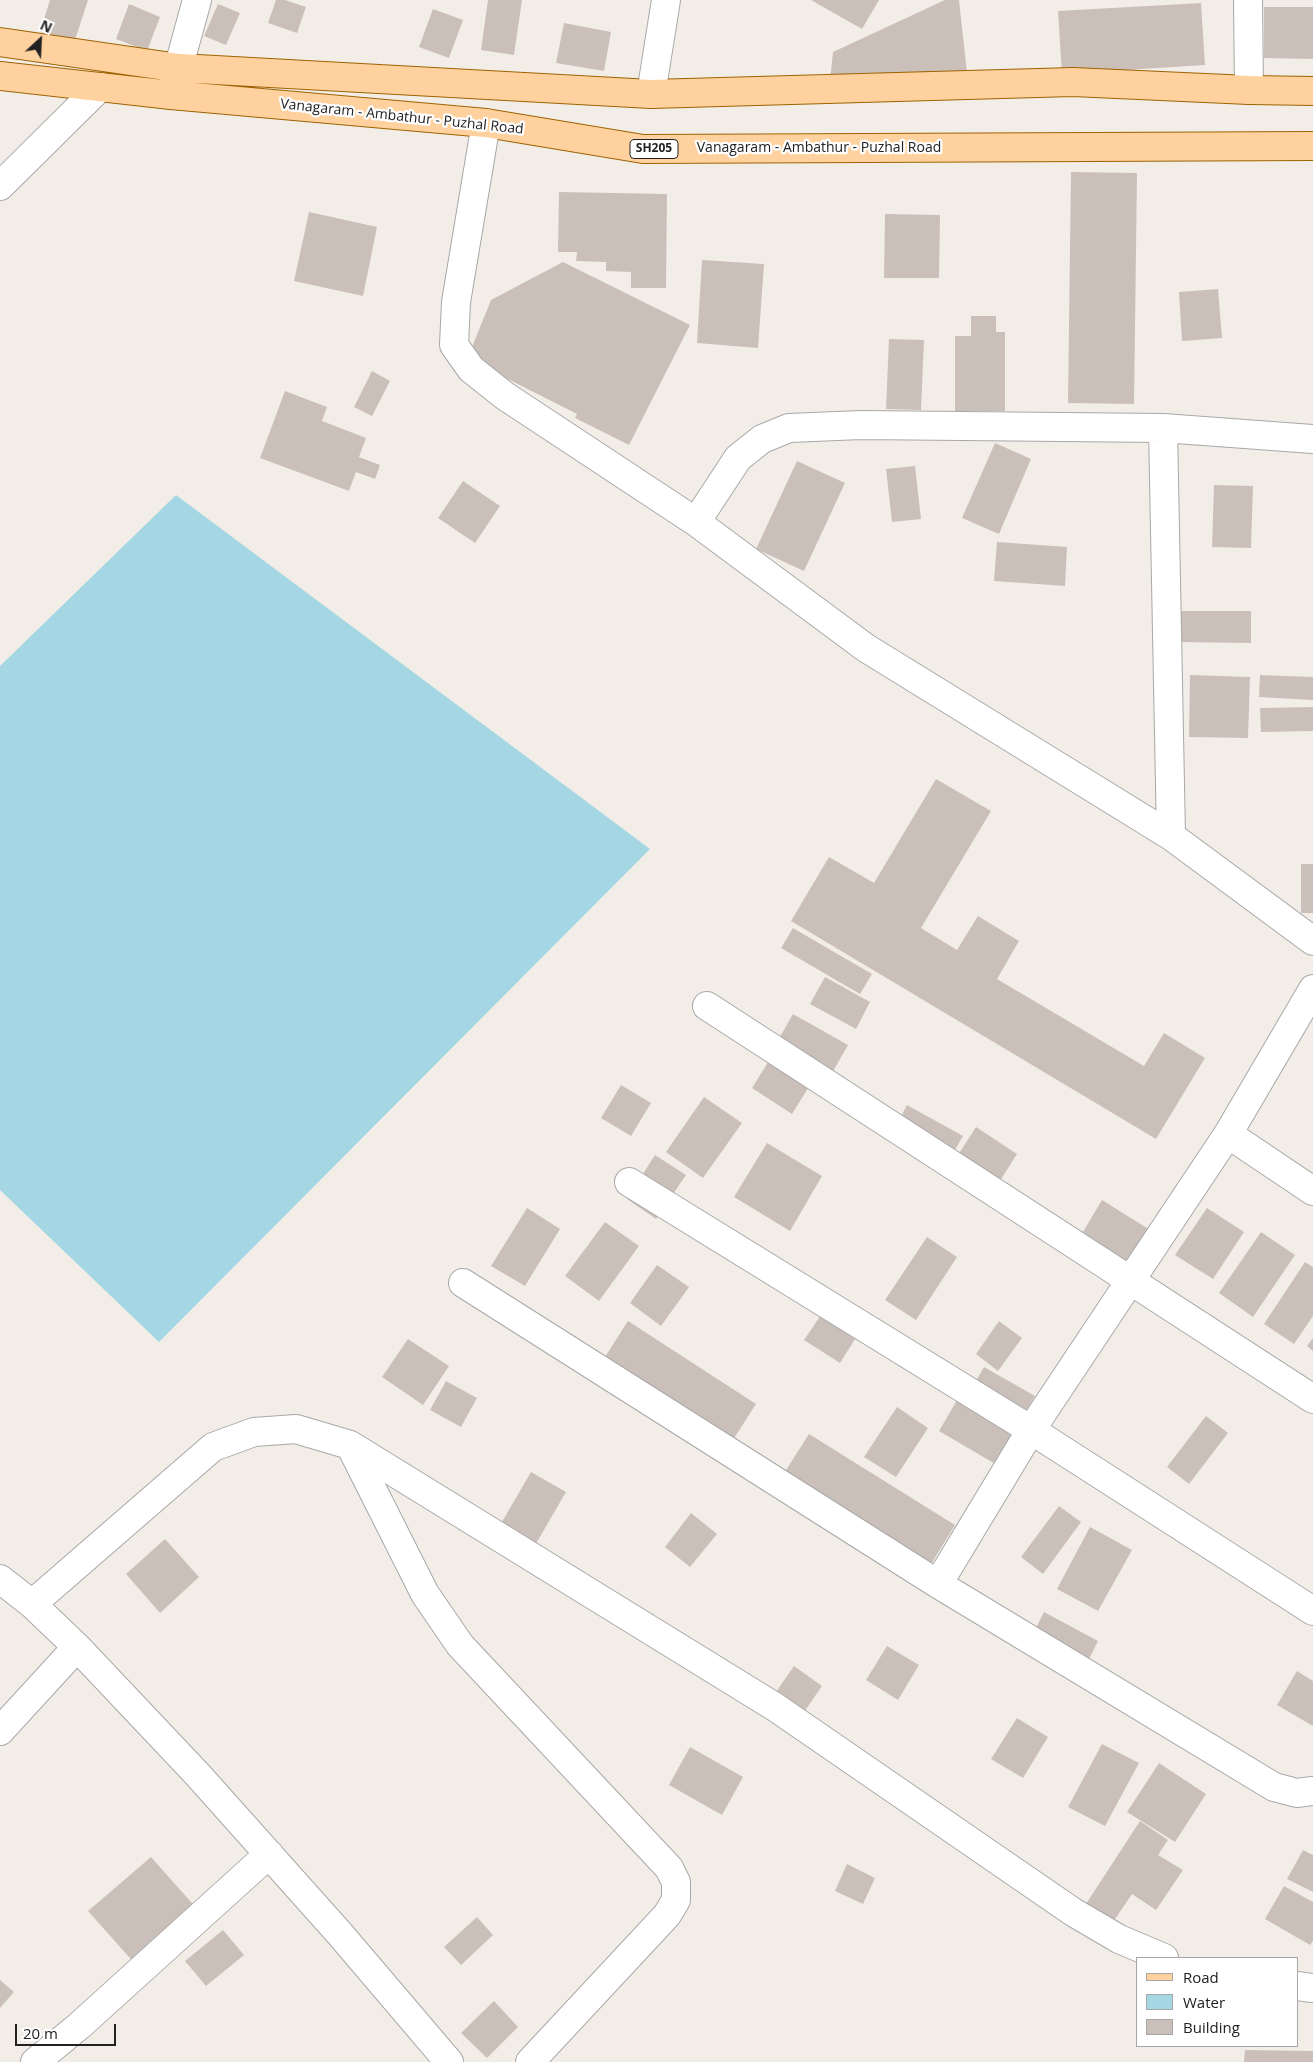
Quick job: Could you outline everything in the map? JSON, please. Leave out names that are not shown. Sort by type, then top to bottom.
[{"type":"main road","points":[[0,42],[178,68],[651,94],[1073,82],[1313,91]]},
{"type":"main road","name":"Vanagaram - Ambathur - Puzhal Road","points":[[0,76],[171,95],[486,122],[643,149],[1313,146]]},
{"type":"street","points":[[171,95],[197,0]]},
{"type":"street","points":[[651,94],[666,0]]},
{"type":"street","points":[[1248,0],[1249,90]]},
{"type":"street","points":[[0,186],[100,87]]},
{"type":"street","points":[[486,122],[456,302],[454,345],[472,369],[505,396],[696,522],[866,648],[1171,836],[1313,941]]},
{"type":"street","points":[[696,522],[738,458],[762,439],[789,428],[861,425],[1163,428],[1313,439]]},
{"type":"street","points":[[1163,428],[1171,836]]},
{"type":"street","points":[[938,1584],[1031,1430],[1228,1134],[1313,989]]},
{"type":"street","points":[[707,1006],[1313,1399]]},
{"type":"street","points":[[1228,1134],[1313,1191]]},
{"type":"street","points":[[629,1182],[1031,1430],[1313,1611]]},
{"type":"street","points":[[463,1283],[938,1584],[1274,1787],[1297,1793],[1313,1791]]},
{"type":"street","points":[[32,1604],[213,1447],[254,1432],[296,1429],[350,1445],[775,1707],[1073,1912],[1119,1939],[1162,1957]]},
{"type":"street","points":[[350,1445],[425,1594],[460,1644],[669,1868],[676,1882],[676,1900],[667,1915],[530,2062]]},
{"type":"street","points":[[0,1579],[32,1604],[77,1647],[198,1775],[340,1934],[449,2062]]},
{"type":"street","points":[[0,1731],[77,1647]]},
{"type":"street","points":[[35,2062],[79,2026],[269,1854]]},
{"type":"street","points":[[1298,1986],[1313,1988]]},
{"type":"water","points":[[176,495],[650,849],[159,1342],[0,1190],[0,666]]},
{"type":"building","points":[[50,0],[88,0],[74,43],[40,32]]},
{"type":"building","points":[[276,0],[285,0],[306,7],[297,33],[268,23]]},
{"type":"building","points":[[488,0],[522,0],[514,55],[481,50]]},
{"type":"building","points":[[811,0],[879,0],[862,29]]},
{"type":"building","points":[[945,0],[959,0],[967,73],[830,81],[833,52]]},
{"type":"building","points":[[1201,3],[1205,65],[1062,74],[1058,11]]},
{"type":"building","points":[[129,4],[160,17],[147,51],[116,39]]},
{"type":"building","points":[[218,4],[240,13],[226,45],[204,36]]},
{"type":"building","points":[[1264,7],[1313,7],[1313,59],[1264,58]]},
{"type":"building","points":[[433,9],[463,20],[449,58],[419,47]]},
{"type":"building","points":[[564,23],[611,32],[604,71],[556,63]]},
{"type":"building","points":[[1071,172],[1137,173],[1134,404],[1068,403]]},
{"type":"building","points":[[559,192],[667,194],[666,288],[631,288],[631,272],[606,271],[606,262],[576,261],[577,252],[558,252]]},
{"type":"building","points":[[309,212],[377,227],[363,296],[294,281]]},
{"type":"building","points":[[885,214],[940,215],[939,278],[884,278]]},
{"type":"building","points":[[702,260],[764,264],[758,348],[697,343]]},
{"type":"building","points":[[563,262],[690,325],[629,445],[575,418],[577,414],[468,357],[491,300]]},
{"type":"building","points":[[1218,289],[1222,338],[1182,341],[1179,292]]},
{"type":"building","points":[[971,316],[996,316],[996,332],[1005,332],[1005,411],[955,411],[955,336],[971,336]]},
{"type":"building","points":[[889,339],[924,340],[921,410],[886,409]]},
{"type":"building","points":[[372,371],[390,381],[372,416],[354,407]]},
{"type":"building","points":[[285,391],[327,407],[322,421],[366,438],[359,457],[380,465],[375,479],[356,472],[349,491],[260,458]]},
{"type":"building","points":[[995,443],[1031,459],[999,534],[962,518]]},
{"type":"building","points":[[797,461],[845,483],[804,571],[756,549]]},
{"type":"building","points":[[915,466],[921,519],[892,522],[886,469]]},
{"type":"building","points":[[463,481],[500,506],[475,543],[438,518]]},
{"type":"building","points":[[1214,485],[1253,486],[1251,548],[1212,547]]},
{"type":"building","points":[[997,542],[1067,547],[1065,586],[994,581]]},
{"type":"building","points":[[1177,611],[1251,611],[1251,643],[1177,642]]},
{"type":"building","points":[[1190,675],[1250,677],[1248,738],[1189,737]]},
{"type":"building","points":[[1260,675],[1313,677],[1313,700],[1259,697]]},
{"type":"building","points":[[1313,707],[1313,731],[1261,732],[1260,708]]},
{"type":"building","points":[[936,779],[991,811],[921,928],[957,950],[978,916],[1019,941],[997,979],[1144,1066],[1164,1033],[1205,1058],[1156,1139],[791,921],[829,857],[874,883]]},
{"type":"building","points":[[1301,864],[1313,864],[1313,913],[1301,913]]},
{"type":"building","points":[[793,928],[872,974],[860,994],[781,948]]},
{"type":"building","points":[[825,977],[870,1002],[856,1029],[810,1004]]},
{"type":"building","points":[[793,1014],[848,1045],[828,1080],[773,1049]]},
{"type":"building","points":[[770,1059],[810,1085],[792,1114],[752,1088]]},
{"type":"building","points":[[621,1085],[651,1103],[631,1136],[601,1118]]},
{"type":"building","points":[[704,1097],[742,1123],[703,1178],[666,1152]]},
{"type":"building","points":[[907,1105],[963,1136],[952,1155],[896,1126]]},
{"type":"building","points":[[976,1127],[1017,1154],[998,1184],[956,1158]]},
{"type":"building","points":[[767,1143],[822,1176],[790,1231],[734,1197]]},
{"type":"building","points":[[655,1155],[686,1175],[656,1219],[627,1199]]},
{"type":"building","points":[[1102,1200],[1155,1233],[1133,1270],[1080,1237]]},
{"type":"building","points":[[527,1208],[560,1229],[525,1286],[491,1266]]},
{"type":"building","points":[[1207,1208],[1244,1232],[1213,1279],[1175,1255]]},
{"type":"building","points":[[605,1222],[639,1246],[599,1301],[565,1276]]},
{"type":"building","points":[[1261,1232],[1295,1255],[1253,1317],[1219,1293]]},
{"type":"building","points":[[927,1237],[957,1257],[916,1320],[885,1300]]},
{"type":"building","points":[[1305,1262],[1313,1267],[1313,1316],[1294,1344],[1264,1324]]},
{"type":"building","points":[[657,1265],[689,1287],[661,1326],[630,1303]]},
{"type":"building","points":[[827,1306],[862,1328],[840,1363],[804,1340]]},
{"type":"building","points":[[628,1321],[756,1404],[731,1443],[603,1360]]},
{"type":"building","points":[[999,1321],[1022,1338],[998,1371],[976,1354]]},
{"type":"building","points":[[1313,1338],[1313,1351],[1307,1346]]},
{"type":"building","points":[[408,1339],[449,1366],[423,1405],[382,1377]]},
{"type":"building","points":[[984,1367],[1035,1396],[1018,1424],[968,1395]]},
{"type":"building","points":[[446,1381],[477,1398],[461,1427],[430,1410]]},
{"type":"building","points":[[960,1395],[1019,1428],[997,1465],[939,1431]]},
{"type":"building","points":[[897,1407],[928,1428],[896,1477],[864,1457]]},
{"type":"building","points":[[1206,1416],[1228,1433],[1189,1484],[1167,1467]]},
{"type":"building","points":[[809,1434],[955,1525],[928,1569],[781,1478]]},
{"type":"building","points":[[531,1472],[566,1492],[534,1547],[499,1527]]},
{"type":"building","points":[[1059,1506],[1081,1522],[1043,1574],[1021,1557]]},
{"type":"building","points":[[691,1513],[717,1534],[690,1567],[665,1547]]},
{"type":"building","points":[[1090,1527],[1132,1550],[1098,1611],[1057,1589]]},
{"type":"building","points":[[165,1539],[199,1577],[160,1613],[126,1574]]},
{"type":"building","points":[[1044,1612],[1098,1641],[1085,1667],[1031,1638]]},
{"type":"building","points":[[887,1646],[919,1665],[898,1700],[866,1680]]},
{"type":"building","points":[[794,1666],[822,1686],[802,1715],[774,1695]]},
{"type":"building","points":[[1297,1671],[1313,1681],[1313,1726],[1277,1705]]},
{"type":"building","points":[[1017,1718],[1048,1737],[1023,1778],[991,1759]]},
{"type":"building","points":[[1102,1744],[1139,1763],[1105,1826],[1068,1807]]},
{"type":"building","points":[[690,1747],[743,1777],[722,1815],[669,1785]]},
{"type":"building","points":[[1159,1763],[1206,1794],[1175,1842],[1127,1812]]},
{"type":"building","points":[[1140,1821],[1168,1840],[1158,1855],[1183,1870],[1156,1910],[1132,1894],[1111,1925],[1084,1907]]},
{"type":"building","points":[[1303,1850],[1313,1855],[1313,1892],[1287,1879]]},
{"type":"building","points":[[151,1857],[199,1911],[137,1966],[88,1911]]},
{"type":"building","points":[[847,1864],[875,1878],[863,1904],[835,1891]]},
{"type":"building","points":[[1284,1886],[1313,1902],[1313,1941],[1310,1945],[1265,1919]]},
{"type":"building","points":[[477,1917],[493,1935],[461,1965],[444,1947]]},
{"type":"building","points":[[223,1930],[244,1955],[206,1986],[185,1961]]},
{"type":"building","points":[[0,1980],[14,1992],[0,2008]]},
{"type":"building","points":[[494,2001],[518,2027],[487,2058],[461,2033]]},
{"type":"building","points":[[1245,2050],[1313,2051],[1313,2062],[1244,2062]]}]
